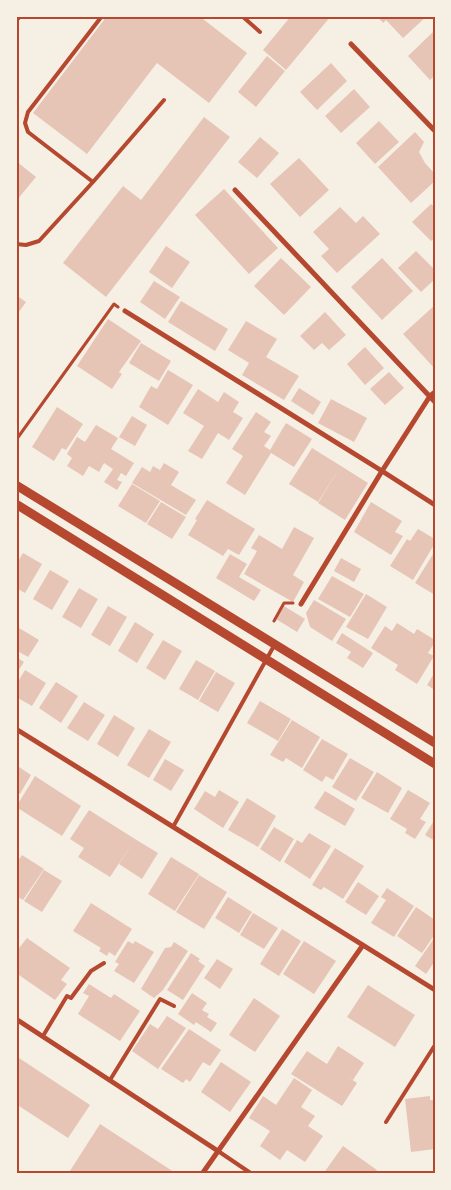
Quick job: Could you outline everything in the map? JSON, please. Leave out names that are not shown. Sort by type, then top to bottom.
[{"type":"street","points":[[351,44],[435,131]]},
{"type":"street","points":[[234,190],[433,394],[435,402]]},
{"type":"street","points":[[125,311],[435,505]]},
{"type":"street","points":[[301,604],[382,471],[433,394]]},
{"type":"street","points":[[16,485],[435,743]]},
{"type":"street","points":[[16,504],[435,764]]},
{"type":"street","points":[[16,729],[435,990]]},
{"type":"street","points":[[202,1174],[363,945]]},
{"type":"street","points":[[16,1019],[218,1151]]},
{"type":"lane","points":[[92,182],[28,132],[25,124],[28,112],[102,16]]},
{"type":"lane","points":[[242,16],[260,32]]},
{"type":"lane","points":[[16,244],[26,245],[39,241],[164,100]]},
{"type":"lane","points":[[173,827],[275,644]]},
{"type":"lane","points":[[42,1036],[67,996],[71,998],[91,971],[104,963]]},
{"type":"lane","points":[[110,1080],[160,999],[174,1006]]},
{"type":"lane","points":[[386,1122],[435,1045]]},
{"type":"lane","points":[[218,1151],[252,1174]]},
{"type":"path","points":[[16,440],[114,304],[125,311]]},
{"type":"path","points":[[274,621],[284,602],[301,604]]},
{"type":"building","points":[[107,16],[199,16],[247,53],[209,103],[157,63],[87,154],[33,113]]},
{"type":"building","points":[[291,16],[331,16],[286,70],[263,50]]},
{"type":"building","points":[[377,16],[427,16],[403,38],[386,20],[383,23]]},
{"type":"building","points":[[433,32],[435,34],[435,75],[430,80],[408,56]]},
{"type":"building","points":[[267,56],[285,71],[256,107],[238,92]]},
{"type":"building","points":[[331,63],[347,81],[317,110],[300,92]]},
{"type":"building","points":[[354,89],[370,107],[341,133],[325,116]]},
{"type":"building","points":[[204,117],[230,137],[106,297],[63,263],[123,186],[141,200]]},
{"type":"building","points":[[379,121],[399,142],[375,164],[356,143]]},
{"type":"building","points":[[415,132],[424,142],[419,152],[425,163],[435,174],[435,181],[411,203],[378,167]]},
{"type":"building","points":[[260,137],[279,153],[257,178],[238,162]]},
{"type":"building","points":[[299,158],[329,190],[300,217],[270,184]]},
{"type":"building","points":[[16,161],[36,177],[16,201]]},
{"type":"building","points":[[224,189],[278,248],[249,274],[195,215]]},
{"type":"building","points":[[431,204],[435,207],[435,238],[431,241],[412,222]]},
{"type":"building","points":[[340,207],[356,223],[363,216],[380,234],[337,273],[321,256],[329,249],[313,232]]},
{"type":"building","points":[[166,246],[190,262],[172,288],[149,272]]},
{"type":"building","points":[[416,251],[435,270],[435,279],[421,292],[398,268]]},
{"type":"building","points":[[281,258],[311,287],[284,315],[254,286]]},
{"type":"building","points":[[382,258],[413,291],[382,320],[351,287]]},
{"type":"building","points":[[154,281],[180,297],[165,319],[140,302]]},
{"type":"building","points":[[16,295],[26,302],[16,316]]},
{"type":"building","points":[[181,301],[228,329],[215,351],[168,322]]},
{"type":"building","points":[[435,305],[435,369],[403,334]]},
{"type":"building","points":[[325,312],[346,335],[329,350],[322,343],[314,350],[300,336]]},
{"type":"building","points":[[108,319],[141,341],[119,372],[122,374],[112,389],[77,366]]},
{"type":"building","points":[[246,321],[277,339],[266,357],[299,376],[284,400],[242,375],[249,363],[228,350]]},
{"type":"building","points":[[141,343],[171,361],[159,381],[129,363]]},
{"type":"building","points":[[365,347],[384,368],[365,385],[347,364]]},
{"type":"building","points":[[168,370],[193,385],[168,425],[139,407],[151,386],[157,389]]},
{"type":"building","points":[[389,372],[404,388],[385,405],[370,389]]},
{"type":"building","points":[[299,388],[321,402],[313,415],[291,401]]},
{"type":"building","points":[[198,389],[218,402],[224,392],[239,402],[233,412],[243,418],[229,440],[218,433],[202,459],[188,451],[204,426],[183,413]]},
{"type":"building","points":[[331,399],[367,418],[354,442],[318,423]]},
{"type":"building","points":[[57,407],[83,424],[66,450],[62,448],[54,461],[32,447]]},
{"type":"building","points":[[256,412],[271,422],[264,432],[271,436],[264,446],[270,450],[286,423],[312,439],[294,467],[271,453],[245,495],[226,483],[243,456],[232,449]]},
{"type":"building","points":[[132,416],[147,425],[135,446],[119,437]]},
{"type":"building","points":[[96,425],[118,438],[111,449],[134,463],[126,476],[121,473],[117,480],[122,482],[117,490],[104,482],[113,469],[104,463],[99,472],[89,466],[83,476],[67,466],[72,458],[67,454],[77,437],[85,442]]},
{"type":"building","points":[[312,448],[341,466],[318,502],[289,484]]},
{"type":"building","points":[[164,463],[179,472],[171,485],[196,500],[186,515],[132,483],[142,467],[150,472],[153,466],[160,470]]},
{"type":"building","points":[[341,466],[368,483],[345,520],[318,503]]},
{"type":"building","points":[[132,484],[160,501],[146,523],[118,506]]},
{"type":"building","points":[[207,500],[255,529],[239,555],[228,549],[223,556],[188,535]]},
{"type":"building","points":[[161,502],[186,517],[172,539],[147,524]]},
{"type":"building","points":[[371,502],[402,521],[395,532],[403,536],[391,555],[354,532]]},
{"type":"building","points":[[294,527],[314,538],[293,575],[304,582],[293,602],[244,574],[257,551],[251,548],[259,535],[282,549]]},
{"type":"building","points":[[418,529],[435,539],[435,543],[413,580],[390,566],[407,539],[410,541]]},
{"type":"building","points":[[435,551],[435,595],[415,583]]},
{"type":"building","points":[[23,553],[42,564],[25,593],[16,588],[16,565]]},
{"type":"building","points":[[230,554],[247,564],[239,577],[261,590],[254,601],[216,578]]},
{"type":"building","points":[[341,558],[361,569],[354,582],[334,571]]},
{"type":"building","points":[[50,570],[69,581],[52,610],[33,599]]},
{"type":"building","points":[[332,576],[364,594],[350,617],[318,599]]},
{"type":"building","points":[[79,588],[98,599],[81,628],[62,617]]},
{"type":"building","points":[[366,594],[387,607],[368,639],[346,627]]},
{"type":"building","points":[[314,600],[346,619],[332,641],[310,627],[306,613]]},
{"type":"building","points":[[108,606],[127,617],[110,646],[91,635]]},
{"type":"building","points":[[284,606],[305,619],[297,632],[276,619]]},
{"type":"building","points":[[135,622],[154,634],[137,663],[118,651]]},
{"type":"building","points":[[397,623],[414,634],[417,629],[435,640],[428,653],[434,656],[417,684],[395,670],[398,665],[371,648],[385,626],[392,631]]},
{"type":"building","points":[[19,628],[39,640],[28,657],[16,650],[16,633]]},
{"type":"building","points":[[342,633],[373,653],[363,668],[347,658],[351,652],[336,643]]},
{"type":"building","points":[[163,640],[182,651],[165,680],[146,668]]},
{"type":"building","points":[[16,657],[24,662],[16,674]]},
{"type":"building","points":[[196,660],[215,671],[198,700],[179,689]]},
{"type":"building","points":[[25,670],[46,683],[32,706],[16,697],[16,685]]},
{"type":"building","points":[[216,672],[235,683],[218,712],[199,701]]},
{"type":"building","points":[[435,672],[435,690],[427,685]]},
{"type":"building","points":[[56,682],[78,696],[61,723],[39,708]]},
{"type":"building","points":[[260,701],[291,719],[278,741],[247,723]]},
{"type":"building","points":[[84,702],[105,715],[88,741],[67,728]]},
{"type":"building","points":[[114,715],[135,728],[118,757],[97,744]]},
{"type":"building","points":[[292,720],[320,737],[302,768],[286,758],[283,762],[270,755]]},
{"type":"building","points":[[149,729],[171,742],[149,778],[127,765]]},
{"type":"building","points":[[322,739],[348,754],[333,780],[326,776],[322,782],[303,770]]},
{"type":"building","points":[[350,758],[374,772],[356,801],[332,787]]},
{"type":"building","points":[[165,759],[184,770],[171,791],[153,780]]},
{"type":"building","points":[[16,765],[31,775],[20,794],[16,791]]},
{"type":"building","points":[[377,772],[402,788],[388,813],[361,798]]},
{"type":"building","points":[[35,776],[81,806],[62,836],[16,807]]},
{"type":"building","points":[[219,790],[239,802],[223,828],[194,809],[205,791],[215,797]]},
{"type":"building","points":[[408,790],[430,803],[420,819],[426,822],[415,839],[405,833],[407,829],[390,819]]},
{"type":"building","points":[[325,791],[355,809],[345,826],[314,808]]},
{"type":"building","points":[[247,798],[276,816],[258,847],[228,830]]},
{"type":"building","points":[[89,810],[135,839],[110,877],[78,857],[84,848],[70,839]]},
{"type":"building","points":[[435,819],[435,841],[425,835]]},
{"type":"building","points":[[274,827],[294,839],[280,862],[260,849]]},
{"type":"building","points":[[309,833],[331,846],[310,879],[284,862],[297,840],[302,843]]},
{"type":"building","points":[[135,839],[158,853],[142,879],[119,864]]},
{"type":"building","points":[[335,848],[364,866],[343,899],[324,887],[321,890],[312,885]]},
{"type":"building","points":[[22,855],[44,869],[23,900],[16,896],[16,864]]},
{"type":"building","points":[[171,857],[199,874],[175,911],[148,894]]},
{"type":"building","points":[[44,870],[62,881],[42,912],[24,901]]},
{"type":"building","points":[[199,875],[227,892],[204,929],[176,912]]},
{"type":"building","points":[[358,882],[379,896],[366,915],[345,902]]},
{"type":"building","points":[[387,888],[414,906],[394,937],[371,923],[386,900],[381,897]]},
{"type":"building","points":[[228,897],[252,912],[239,933],[215,918]]},
{"type":"building","points":[[91,903],[132,929],[115,956],[109,952],[107,956],[99,951],[101,948],[73,931]]},
{"type":"building","points":[[416,907],[435,920],[435,934],[422,953],[397,936]]},
{"type":"building","points":[[253,913],[278,928],[264,949],[240,935]]},
{"type":"building","points":[[282,929],[301,941],[279,976],[260,964]]},
{"type":"building","points":[[435,937],[435,961],[426,974],[415,966]]},
{"type":"building","points":[[27,938],[70,968],[61,980],[67,984],[55,1000],[16,973],[16,952]]},
{"type":"building","points":[[128,941],[133,944],[135,941],[154,952],[134,983],[114,971],[119,964],[115,962]]},
{"type":"building","points":[[304,941],[336,961],[314,994],[283,974]]},
{"type":"building","points":[[174,942],[188,951],[163,990],[154,998],[141,989],[165,948],[171,947]]},
{"type":"building","points":[[191,953],[200,959],[198,961],[205,966],[183,1000],[167,990]]},
{"type":"building","points":[[217,959],[233,969],[220,989],[204,978]]},
{"type":"building","points":[[89,984],[111,998],[114,994],[140,1011],[120,1041],[78,1014],[89,996],[83,993]]},
{"type":"building","points":[[368,985],[415,1015],[395,1047],[347,1017]]},
{"type":"building","points":[[192,993],[207,1003],[202,1010],[209,1014],[207,1017],[217,1023],[211,1032],[196,1022],[194,1025],[178,1014]]},
{"type":"building","points":[[254,998],[280,1016],[255,1052],[229,1035]]},
{"type":"building","points":[[167,1016],[186,1028],[158,1069],[132,1051],[150,1024],[158,1029]]},
{"type":"building","points":[[189,1029],[221,1050],[210,1066],[203,1062],[190,1082],[186,1079],[183,1083],[161,1069]]},
{"type":"building","points":[[338,1046],[364,1063],[353,1080],[348,1077],[357,1083],[342,1106],[291,1074],[307,1051],[327,1064]]},
{"type":"building","points":[[16,1056],[90,1105],[68,1138],[16,1104]]},
{"type":"building","points":[[221,1062],[251,1082],[230,1112],[201,1092]]},
{"type":"building","points":[[294,1078],[312,1090],[301,1107],[315,1116],[308,1126],[323,1136],[305,1162],[287,1150],[280,1160],[260,1146],[270,1131],[249,1118],[263,1096],[276,1105]]},
{"type":"building","points":[[430,1096],[430,1100],[435,1100],[435,1149],[411,1152],[405,1099]]},
{"type":"building","points":[[100,1124],[177,1174],[68,1174]]},
{"type":"building","points":[[343,1146],[377,1170],[374,1174],[323,1174]]}]
